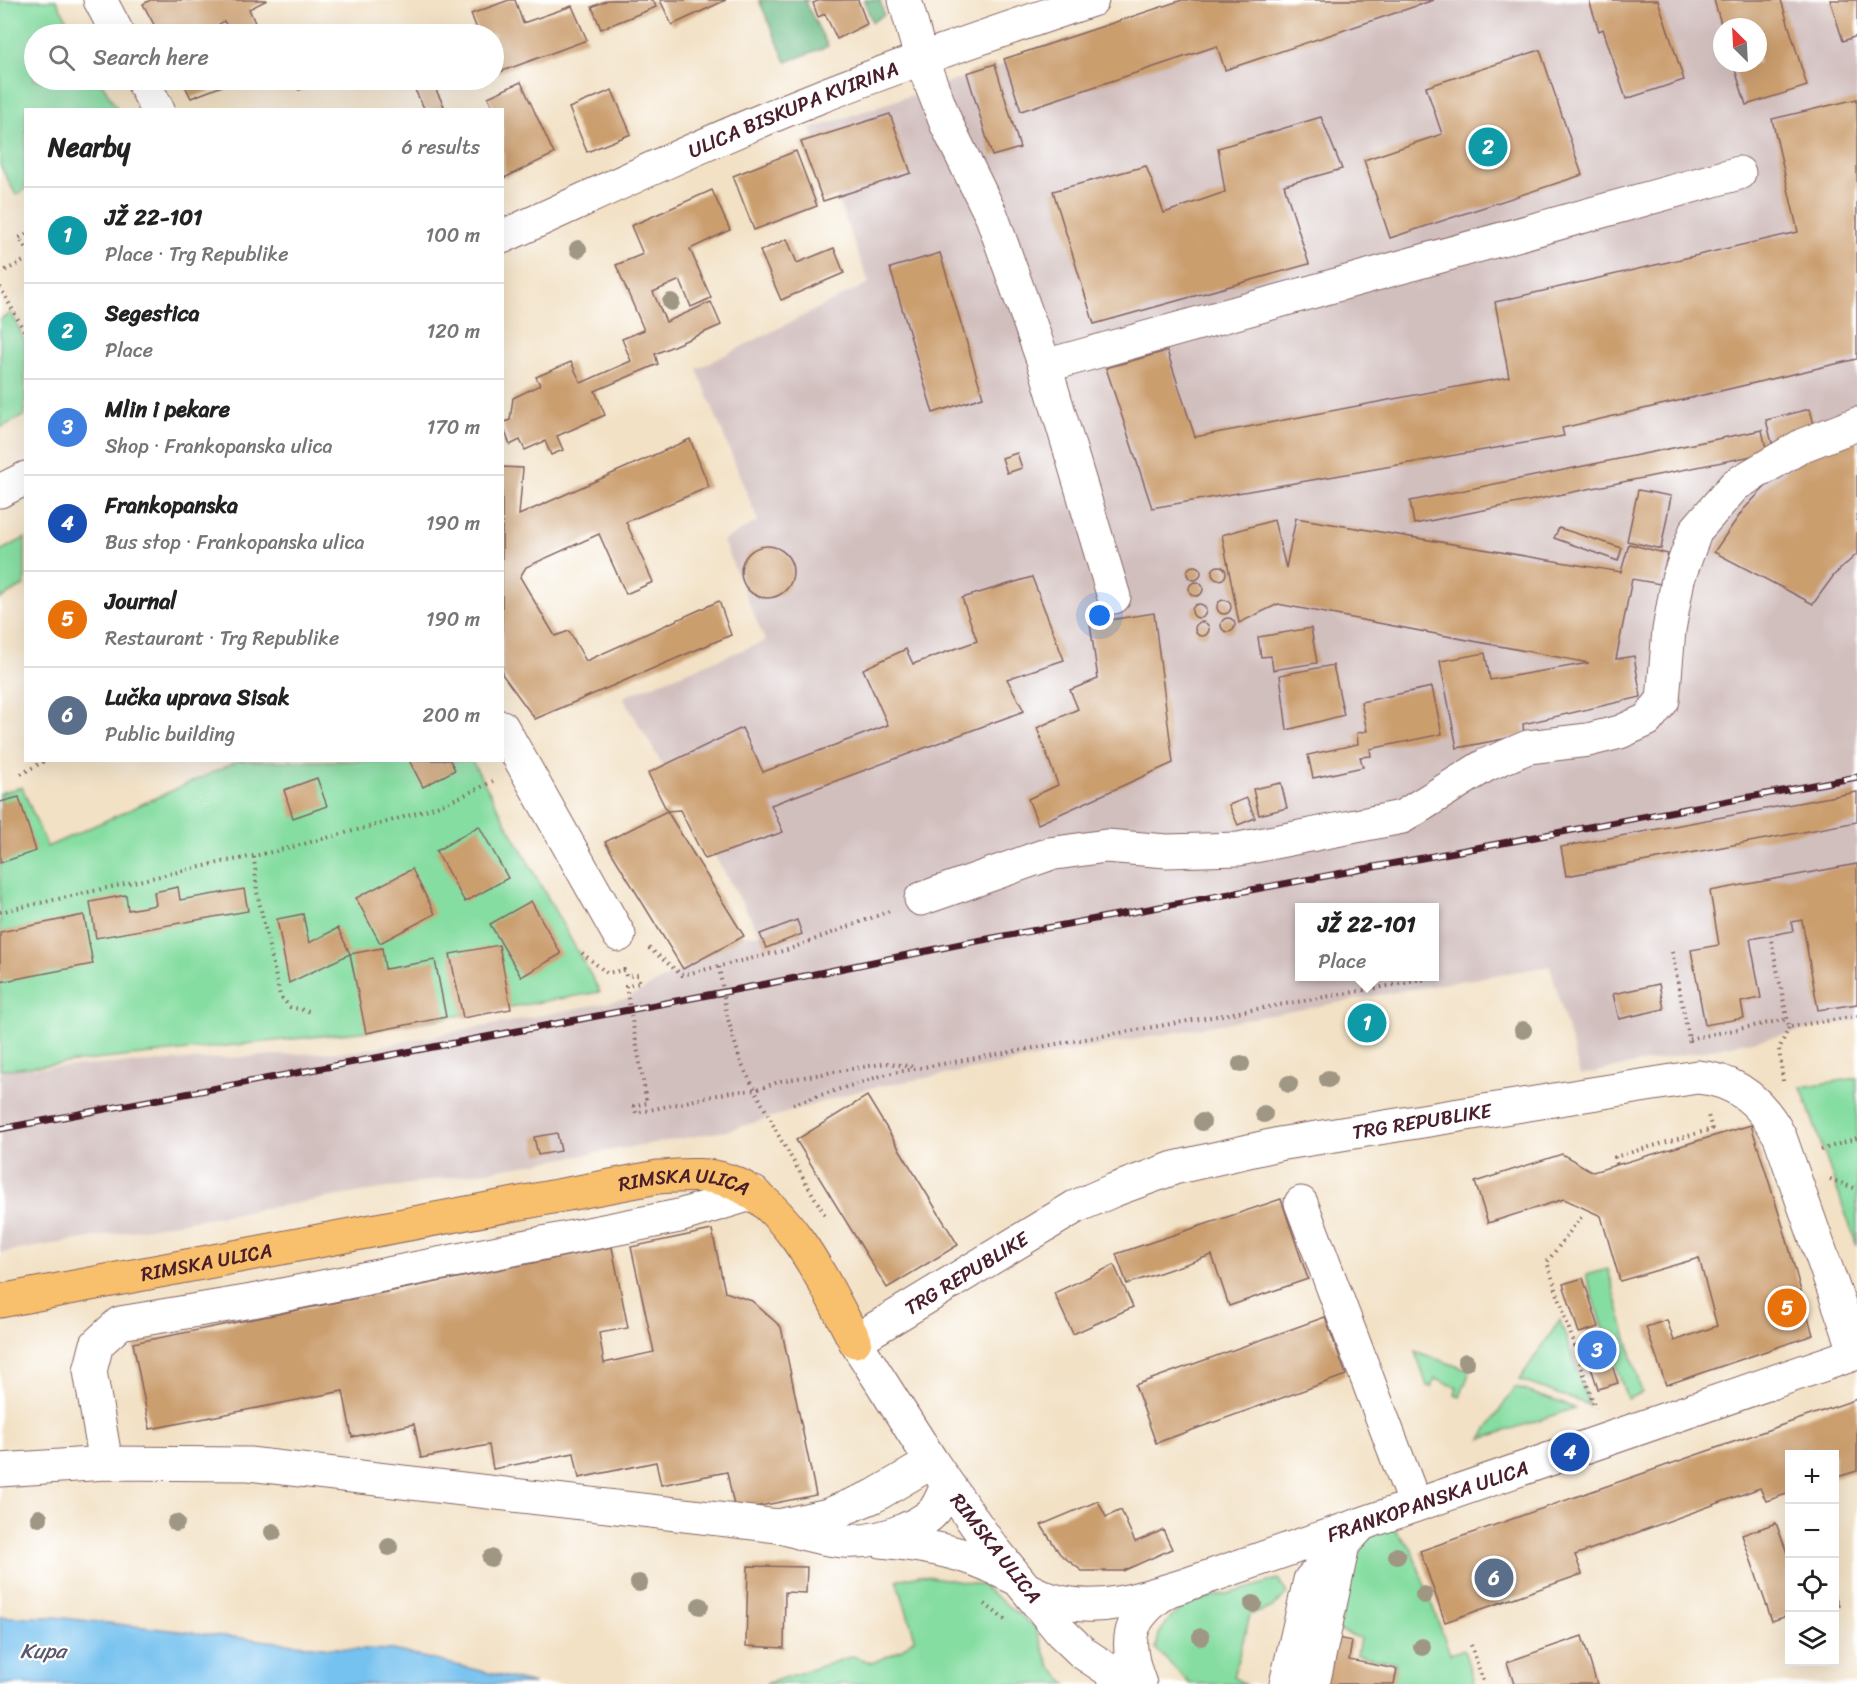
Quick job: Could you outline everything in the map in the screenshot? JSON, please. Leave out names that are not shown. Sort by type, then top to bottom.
[{"type":"main road","name":"RIMSKA ULICA","points":[[0,1301],[658,1177],[696,1175],[727,1180],[754,1194],[774,1211],[793,1234],[832,1297],[855,1341]]},
{"type":"street","points":[[100,0],[113,24]]},
{"type":"street","points":[[906,0],[921,58],[946,123],[992,217],[1045,366],[1114,597]]},
{"type":"street","name":"ULICA BISKUPA KVIRINA","points":[[504,236],[692,150],[812,99],[921,58],[1092,0]]},
{"type":"street","points":[[147,90],[157,108]]},
{"type":"street","points":[[1045,366],[1739,173]]},
{"type":"street","points":[[921,899],[1049,854],[1106,846],[1167,851],[1239,849],[1402,817],[1486,765],[1528,747],[1588,740],[1620,732],[1647,720],[1663,700],[1669,630],[1678,579],[1696,530],[1735,484],[1803,444],[1857,424]]},
{"type":"street","points":[[0,491],[24,479]]},
{"type":"street","points":[[504,732],[619,935]]},
{"type":"street","name":"TRG REPUBLIKE","points":[[855,1341],[1075,1207],[1174,1168],[1279,1144],[1697,1077],[1714,1078],[1734,1086],[1770,1116],[1791,1164],[1857,1353]]},
{"type":"street","points":[[106,1462],[90,1371],[97,1344],[120,1323],[252,1301],[679,1216],[754,1194]]},
{"type":"street","points":[[1301,1203],[1415,1505]]},
{"type":"street","name":"RIMSKA ULICA","points":[[855,1341],[939,1473],[988,1542],[1061,1632],[1083,1653],[1130,1684]]},
{"type":"street","name":"FRANKOPANSKA ULICA","points":[[877,1540],[920,1545],[969,1558],[1052,1600],[1090,1606],[1143,1598],[1353,1533],[1415,1505],[1857,1353]]},
{"type":"street","points":[[0,1470],[106,1462],[249,1464],[778,1526],[815,1538],[849,1542],[877,1540],[921,1522],[934,1511],[939,1473],[828,1515],[778,1526]]},
{"type":"street","points":[[1286,1684],[1310,1580],[1353,1533]]},
{"type":"street","points":[[1313,1684],[1353,1533]]},
{"type":"street","name":"FRANKOPANSKA ULICA","points":[[1140,1684],[1131,1652],[1130,1638],[1138,1616],[1148,1604],[1168,1590]]},
{"type":"path","points":[[0,273],[24,261]]},
{"type":"path","points":[[0,287],[24,330]]},
{"type":"path","points":[[21,774],[42,762]]},
{"type":"path","points":[[0,912],[227,861],[254,857],[404,818],[463,797],[523,765]]},
{"type":"path","points":[[254,857],[257,892],[280,996],[290,1007],[313,1012]]},
{"type":"path","points":[[619,935],[635,938],[682,975],[787,950],[921,899]]},
{"type":"path","points":[[1770,935],[1790,1027],[1857,1016]]},
{"type":"path","points":[[582,953],[607,973],[624,970],[626,976],[638,975],[640,984],[626,986],[647,1103],[634,1106],[636,1113],[731,1092],[755,1090],[781,1081],[887,1063],[919,1068]]},
{"type":"path","points":[[719,967],[727,1016],[741,1063],[781,1140],[832,1226]]},
{"type":"path","points":[[793,1104],[887,1074],[1417,981]]},
{"type":"path","points":[[1689,1039],[1788,1019]]},
{"type":"path","points":[[1819,1150],[1857,1138]]},
{"type":"path","points":[[1827,1178],[1857,1189]]},
{"type":"path","points":[[1581,1217],[1547,1262],[1605,1440]]},
{"type":"path","points":[[1471,1645],[1484,1684]]},
{"type":"shaded area","points":[[1195,0],[1857,0],[1857,1020],[1580,1075],[1550,966],[865,1089],[726,1131],[0,1253],[0,1070],[356,1051],[626,999],[744,936],[760,934],[623,697],[765,641],[723,541],[758,521],[697,369],[869,283],[811,129]]},
{"type":"green space","points":[[0,0],[56,0],[69,24],[24,24],[24,90],[106,90],[116,108],[24,108],[24,190],[16,195],[0,165]]},
{"type":"green space","points":[[759,0],[809,0],[805,2],[828,46],[786,62]]},
{"type":"green space","points":[[864,0],[880,0],[884,15],[872,22]]},
{"type":"green space","points":[[12,313],[24,340],[24,416],[0,428],[0,319]]},
{"type":"green space","points":[[24,539],[24,586],[0,599],[0,551]]},
{"type":"green space","points":[[236,762],[473,762],[600,992],[368,1031],[0,1070],[0,793],[22,787],[47,847]]},
{"type":"green space","points":[[1857,1078],[1857,1246],[1801,1087]]},
{"type":"green space","points":[[1608,1269],[1642,1393],[1627,1399],[1586,1275]]},
{"type":"green space","points":[[1560,1320],[1589,1405],[1519,1380]]},
{"type":"green space","points":[[1415,1351],[1470,1371],[1460,1397],[1455,1395],[1457,1387],[1435,1379],[1431,1387],[1427,1386]]},
{"type":"green space","points":[[1515,1387],[1575,1408],[1481,1439]]},
{"type":"green space","points":[[1387,1522],[1411,1548],[1450,1654],[1464,1649],[1474,1684],[1393,1684],[1395,1663],[1357,1655],[1360,1638],[1339,1631],[1353,1552]]},
{"type":"green space","points":[[920,1575],[981,1585],[1035,1627],[1050,1666],[1067,1684],[765,1684],[853,1656],[872,1663],[901,1650],[915,1638],[897,1580]]},
{"type":"green space","points":[[1278,1579],[1287,1593],[1274,1607],[1250,1615],[1233,1677],[1245,1684],[1190,1684],[1156,1649],[1159,1634],[1186,1603],[1240,1591]]},
{"type":"water","name":"Kupa","points":[[0,1617],[54,1617],[331,1648],[393,1650],[535,1684],[0,1684]]},
{"type":"building","points":[[150,0],[267,0],[249,9],[256,24],[226,24],[224,21],[219,24],[154,24],[143,4]]},
{"type":"building","points":[[509,0],[515,0],[523,23],[572,6],[587,40],[504,70],[504,24],[475,24],[471,14]]},
{"type":"building","points":[[608,0],[653,0],[656,7],[601,29],[592,7]]},
{"type":"building","points":[[660,0],[726,0],[672,25]]},
{"type":"building","points":[[821,0],[858,0],[867,24],[837,39],[825,14],[818,17],[813,3]]},
{"type":"building","points":[[1182,0],[1434,0],[1225,70],[1217,46],[1021,111],[1004,59]]},
{"type":"building","points":[[1589,0],[1658,0],[1684,80],[1626,99],[1603,29],[1599,31]]},
{"type":"building","points":[[1714,0],[1781,0],[1807,86],[1746,105],[1736,72],[1767,72],[1767,18],[1719,18]]},
{"type":"building","points":[[1830,0],[1857,0],[1857,36],[1843,41]]},
{"type":"building","points":[[1540,50],[1582,175],[1390,238],[1364,160],[1442,134],[1426,87]]},
{"type":"building","points":[[995,64],[1020,148],[992,156],[967,73]]},
{"type":"building","points":[[521,82],[554,154],[504,178],[504,108],[493,108],[488,97]]},
{"type":"building","points":[[187,90],[212,90],[191,98]]},
{"type":"building","points":[[415,90],[436,90],[444,106],[424,108]]},
{"type":"building","points":[[612,90],[631,134],[587,152],[569,108]]},
{"type":"building","points":[[1857,99],[1857,359],[1562,428],[1564,436],[1152,508],[1106,368],[1167,351],[1195,437],[1509,377],[1495,302],[1798,232],[1772,119]]},
{"type":"building","points":[[890,114],[911,173],[823,201],[801,142]]},
{"type":"building","points":[[1321,117],[1342,169],[1284,185],[1309,264],[1094,324],[1053,191],[1146,166],[1164,213],[1225,192],[1218,148]]},
{"type":"building","points":[[796,151],[817,206],[754,230],[733,176]]},
{"type":"building","points":[[712,190],[730,230],[690,249],[711,298],[691,307],[680,280],[653,292],[666,322],[711,302],[721,325],[655,354],[658,364],[595,391],[605,415],[557,436],[563,450],[551,455],[545,441],[525,450],[520,440],[510,445],[504,422],[510,420],[513,398],[540,385],[536,377],[571,362],[581,383],[631,361],[622,339],[644,330],[616,265],[643,254],[631,226]]},
{"type":"building","points":[[787,239],[797,263],[834,248],[844,273],[781,300],[760,251]]},
{"type":"building","points":[[940,253],[983,397],[933,413],[890,268]]},
{"type":"building","points":[[1810,409],[1816,433],[1772,443],[1766,420]]},
{"type":"building","points":[[1762,430],[1767,453],[1414,524],[1410,501]]},
{"type":"building","points":[[1857,434],[1857,554],[1834,575],[1813,604],[1714,552],[1743,510],[1765,487],[1799,461]]},
{"type":"building","points":[[690,439],[709,487],[626,522],[653,582],[626,594],[599,534],[526,567],[520,577],[555,636],[569,631],[586,661],[719,601],[731,635],[535,719],[504,677],[504,467],[523,468],[519,515]]},
{"type":"building","points":[[1017,453],[1022,468],[1007,473],[1002,458]]},
{"type":"building","points":[[1638,490],[1671,496],[1661,549],[1627,541]]},
{"type":"building","points":[[1296,518],[1621,572],[1629,544],[1668,554],[1660,584],[1632,579],[1616,659],[1634,656],[1641,697],[1523,724],[1524,735],[1457,748],[1440,661],[1485,653],[1490,680],[1589,663],[1278,604],[1239,623],[1222,535],[1274,520],[1286,568]]},
{"type":"building","points":[[1559,528],[1622,548],[1618,561],[1554,538]]},
{"type":"building","points":[[767,546],[781,550],[789,558],[793,572],[789,586],[781,594],[767,598],[753,594],[745,586],[741,572],[745,558],[753,550]]},
{"type":"building","points":[[1194,566],[1199,568],[1201,573],[1199,578],[1194,580],[1189,578],[1187,573],[1189,568]]},
{"type":"building","points":[[1219,566],[1224,568],[1226,573],[1224,578],[1219,580],[1214,578],[1212,573],[1214,568]]},
{"type":"building","points":[[1032,577],[1064,660],[1007,679],[1024,711],[771,805],[783,832],[705,859],[680,810],[667,811],[648,773],[742,728],[763,772],[888,725],[863,669],[906,649],[913,664],[977,641],[962,598]]},
{"type":"building","points":[[1193,582],[1199,582],[1203,589],[1199,596],[1193,596],[1189,592],[1189,586]]},
{"type":"building","points":[[1221,600],[1227,600],[1231,607],[1227,614],[1221,614],[1217,610],[1217,604]]},
{"type":"building","points":[[1199,604],[1204,606],[1206,611],[1204,616],[1199,618],[1194,616],[1192,611],[1194,606]]},
{"type":"building","points":[[1154,613],[1173,763],[1038,824],[1028,799],[1058,785],[1037,728],[1078,709],[1070,690],[1098,679],[1090,623]]},
{"type":"building","points":[[1225,618],[1231,618],[1235,625],[1231,632],[1225,632],[1221,628],[1221,622]]},
{"type":"building","points":[[1202,622],[1207,624],[1209,629],[1207,634],[1202,636],[1197,634],[1195,629],[1197,624]]},
{"type":"building","points":[[1311,628],[1317,663],[1273,670],[1271,656],[1261,657],[1258,637]]},
{"type":"building","points":[[1333,665],[1344,715],[1287,730],[1280,675]]},
{"type":"building","points":[[1432,687],[1442,734],[1370,749],[1371,756],[1360,757],[1363,767],[1313,778],[1308,755],[1358,744],[1357,733],[1367,731],[1361,702]]},
{"type":"building","points":[[410,762],[451,762],[455,770],[423,787]]},
{"type":"building","points":[[317,778],[327,806],[293,818],[284,790]]},
{"type":"building","points":[[1281,783],[1287,808],[1259,815],[1253,789]]},
{"type":"building","points":[[1857,792],[1857,822],[1566,876],[1561,847]]},
{"type":"building","points":[[19,797],[36,851],[0,863],[0,802]]},
{"type":"building","points":[[1247,798],[1255,818],[1238,825],[1229,805]]},
{"type":"building","points":[[667,811],[744,936],[683,969],[605,842]]},
{"type":"building","points":[[479,826],[508,878],[465,902],[436,851]]},
{"type":"building","points":[[1857,864],[1857,1004],[1818,1010],[1802,920],[1791,922],[1793,931],[1750,939],[1761,998],[1741,1002],[1744,1018],[1705,1025],[1691,950],[1719,945],[1710,891]]},
{"type":"building","points":[[412,869],[435,914],[380,943],[356,898]]},
{"type":"building","points":[[178,887],[180,900],[244,889],[248,911],[96,938],[90,902],[126,895],[128,910],[156,905],[154,892]]},
{"type":"building","points":[[531,901],[561,954],[521,977],[490,924]]},
{"type":"building","points":[[303,914],[309,943],[338,928],[350,954],[289,983],[277,919]]},
{"type":"building","points":[[84,915],[93,964],[0,982],[0,932]]},
{"type":"building","points":[[797,920],[802,934],[766,948],[760,934]]},
{"type":"building","points":[[499,945],[511,1009],[463,1018],[450,954]]},
{"type":"building","points":[[382,948],[385,969],[435,960],[446,1017],[366,1033],[350,954]]},
{"type":"building","points":[[1659,984],[1664,1009],[1619,1019],[1613,994]]},
{"type":"building","points":[[867,1096],[958,1245],[887,1288],[796,1140]]},
{"type":"building","points":[[1751,1125],[1785,1233],[1813,1335],[1666,1385],[1646,1327],[1667,1320],[1674,1341],[1717,1326],[1699,1258],[1620,1281],[1601,1216],[1564,1199],[1488,1223],[1475,1182],[1562,1154],[1593,1172]]},
{"type":"building","points":[[557,1133],[561,1151],[538,1155],[534,1137]]},
{"type":"building","points":[[1281,1199],[1308,1279],[1229,1306],[1212,1255],[1127,1284],[1116,1254]]},
{"type":"building","points":[[712,1230],[725,1292],[752,1301],[781,1327],[816,1495],[735,1511],[727,1472],[661,1485],[656,1462],[579,1478],[574,1453],[493,1469],[489,1445],[421,1458],[414,1424],[352,1437],[343,1391],[150,1429],[133,1343],[612,1247],[628,1328],[599,1333],[604,1363],[654,1352],[631,1247]]},
{"type":"building","points":[[1114,1265],[1133,1307],[1073,1334],[1054,1293]]},
{"type":"building","points":[[1583,1278],[1599,1327],[1579,1333],[1563,1284]]},
{"type":"building","points":[[1325,1317],[1346,1375],[1156,1443],[1135,1385]]},
{"type":"building","points":[[1601,1333],[1618,1383],[1598,1389],[1582,1339]]},
{"type":"building","points":[[1857,1399],[1857,1471],[1839,1476],[1839,1450],[1785,1450],[1785,1495],[1766,1501],[1760,1488],[1575,1555],[1582,1574],[1445,1622],[1420,1551]]},
{"type":"building","points":[[1098,1501],[1106,1517],[1121,1510],[1135,1542],[1163,1530],[1172,1549],[1123,1571],[1082,1571],[1060,1554],[1041,1525]]},
{"type":"building","points":[[1776,1523],[1785,1547],[1785,1617],[1772,1621],[1742,1535]]},
{"type":"building","points":[[748,1566],[807,1567],[806,1593],[785,1592],[784,1648],[746,1646]]},
{"type":"building","points":[[1287,1628],[1352,1641],[1349,1660],[1397,1669],[1394,1684],[1275,1684]]},
{"type":"building","points":[[1582,1636],[1597,1684],[1514,1684],[1507,1662]]},
{"type":"railway","points":[[0,1129],[766,984],[961,944],[1857,777]]},
{"type":"place","name":"Segestica","points":[[1488,147]]},
{"type":"place","name":"JŽ 22-101","points":[[1367,1023]]},
{"type":"place","name":"Journal","points":[[1787,1308]]},
{"type":"place","name":"Mlin i pekare","points":[[1597,1350]]},
{"type":"place","name":"Frankopanska","points":[[1570,1452]]},
{"type":"place","name":"Lučka uprava Sisak","points":[[1494,1578]]}]
